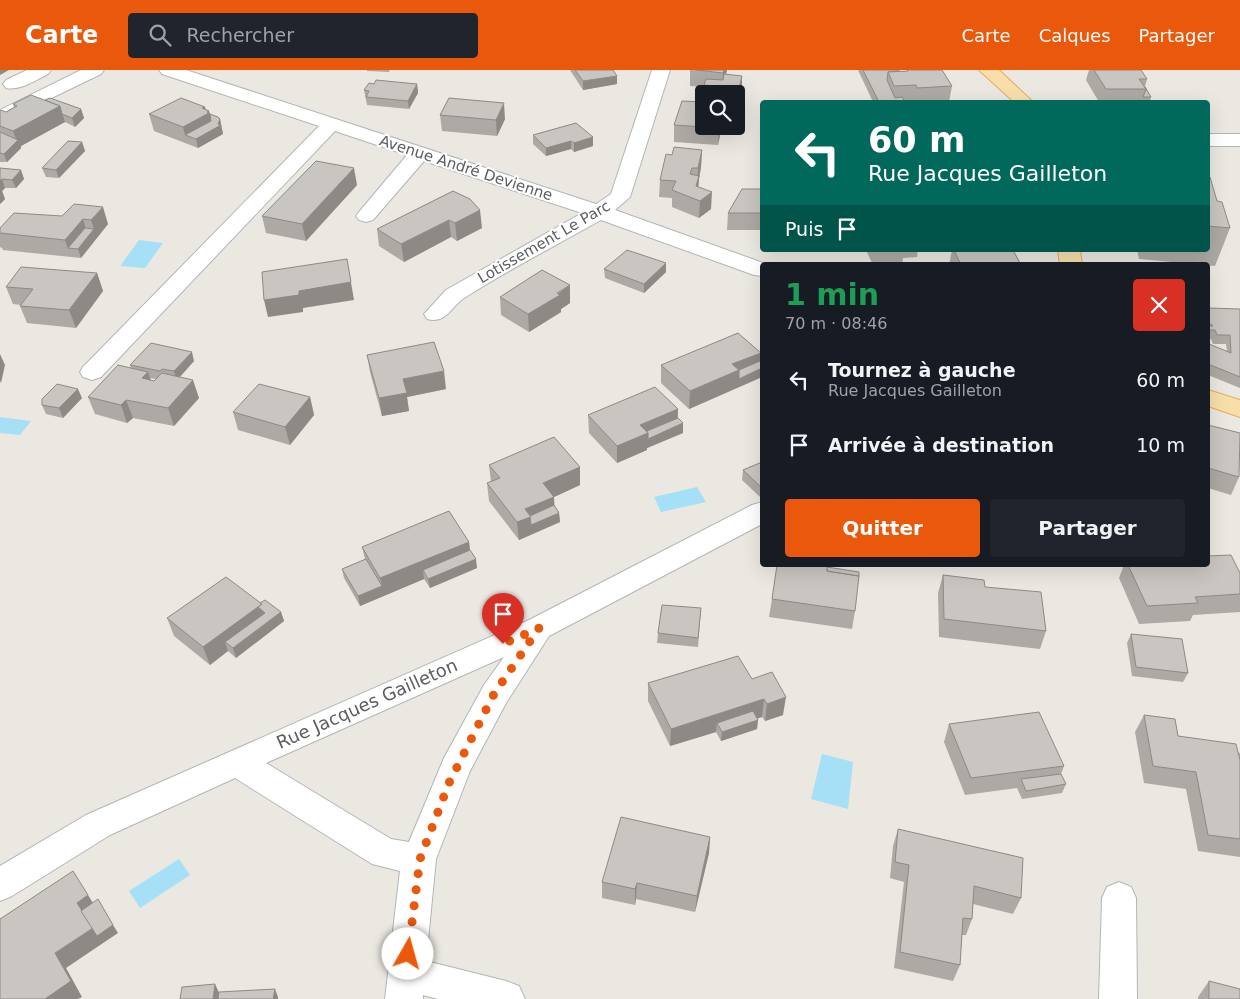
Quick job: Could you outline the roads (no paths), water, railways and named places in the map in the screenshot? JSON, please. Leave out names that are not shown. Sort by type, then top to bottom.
[{"type":"main road","points":[[988,70],[1022,100]]},
{"type":"main road","points":[[1210,399],[1240,409]]},
{"type":"street","points":[[12,84],[42,70]]},
{"type":"street","points":[[0,117],[96,70]]},
{"type":"street","name":"Avenue André Devienne","points":[[168,70],[600,212],[760,269]]},
{"type":"street","name":"Lotissement Le Parc","points":[[435,314],[454,294],[600,212],[620,197],[661,70]]},
{"type":"street","points":[[92,372],[331,124]]},
{"type":"street","points":[[1210,140],[1240,140]]},
{"type":"street","points":[[366,216],[420,153]]},
{"type":"street","name":"Rue Jacques Gailleton","points":[[0,885],[98,826],[539,628],[760,513]]},
{"type":"street","points":[[506,999],[405,986],[420,859],[455,768],[494,694],[539,628]]},
{"type":"street","points":[[237,762],[384,853],[420,859]]},
{"type":"street","points":[[1118,999],[1119,898]]},
{"type":"water","points":[[139,240],[163,243],[145,268],[120,266]]},
{"type":"water","points":[[0,417],[31,421],[20,435],[0,433]]},
{"type":"water","points":[[697,487],[706,502],[661,512],[654,497]]},
{"type":"water","points":[[822,754],[853,762],[848,809],[811,799]]},
{"type":"water","points":[[179,859],[190,875],[140,908],[129,891]]}]
